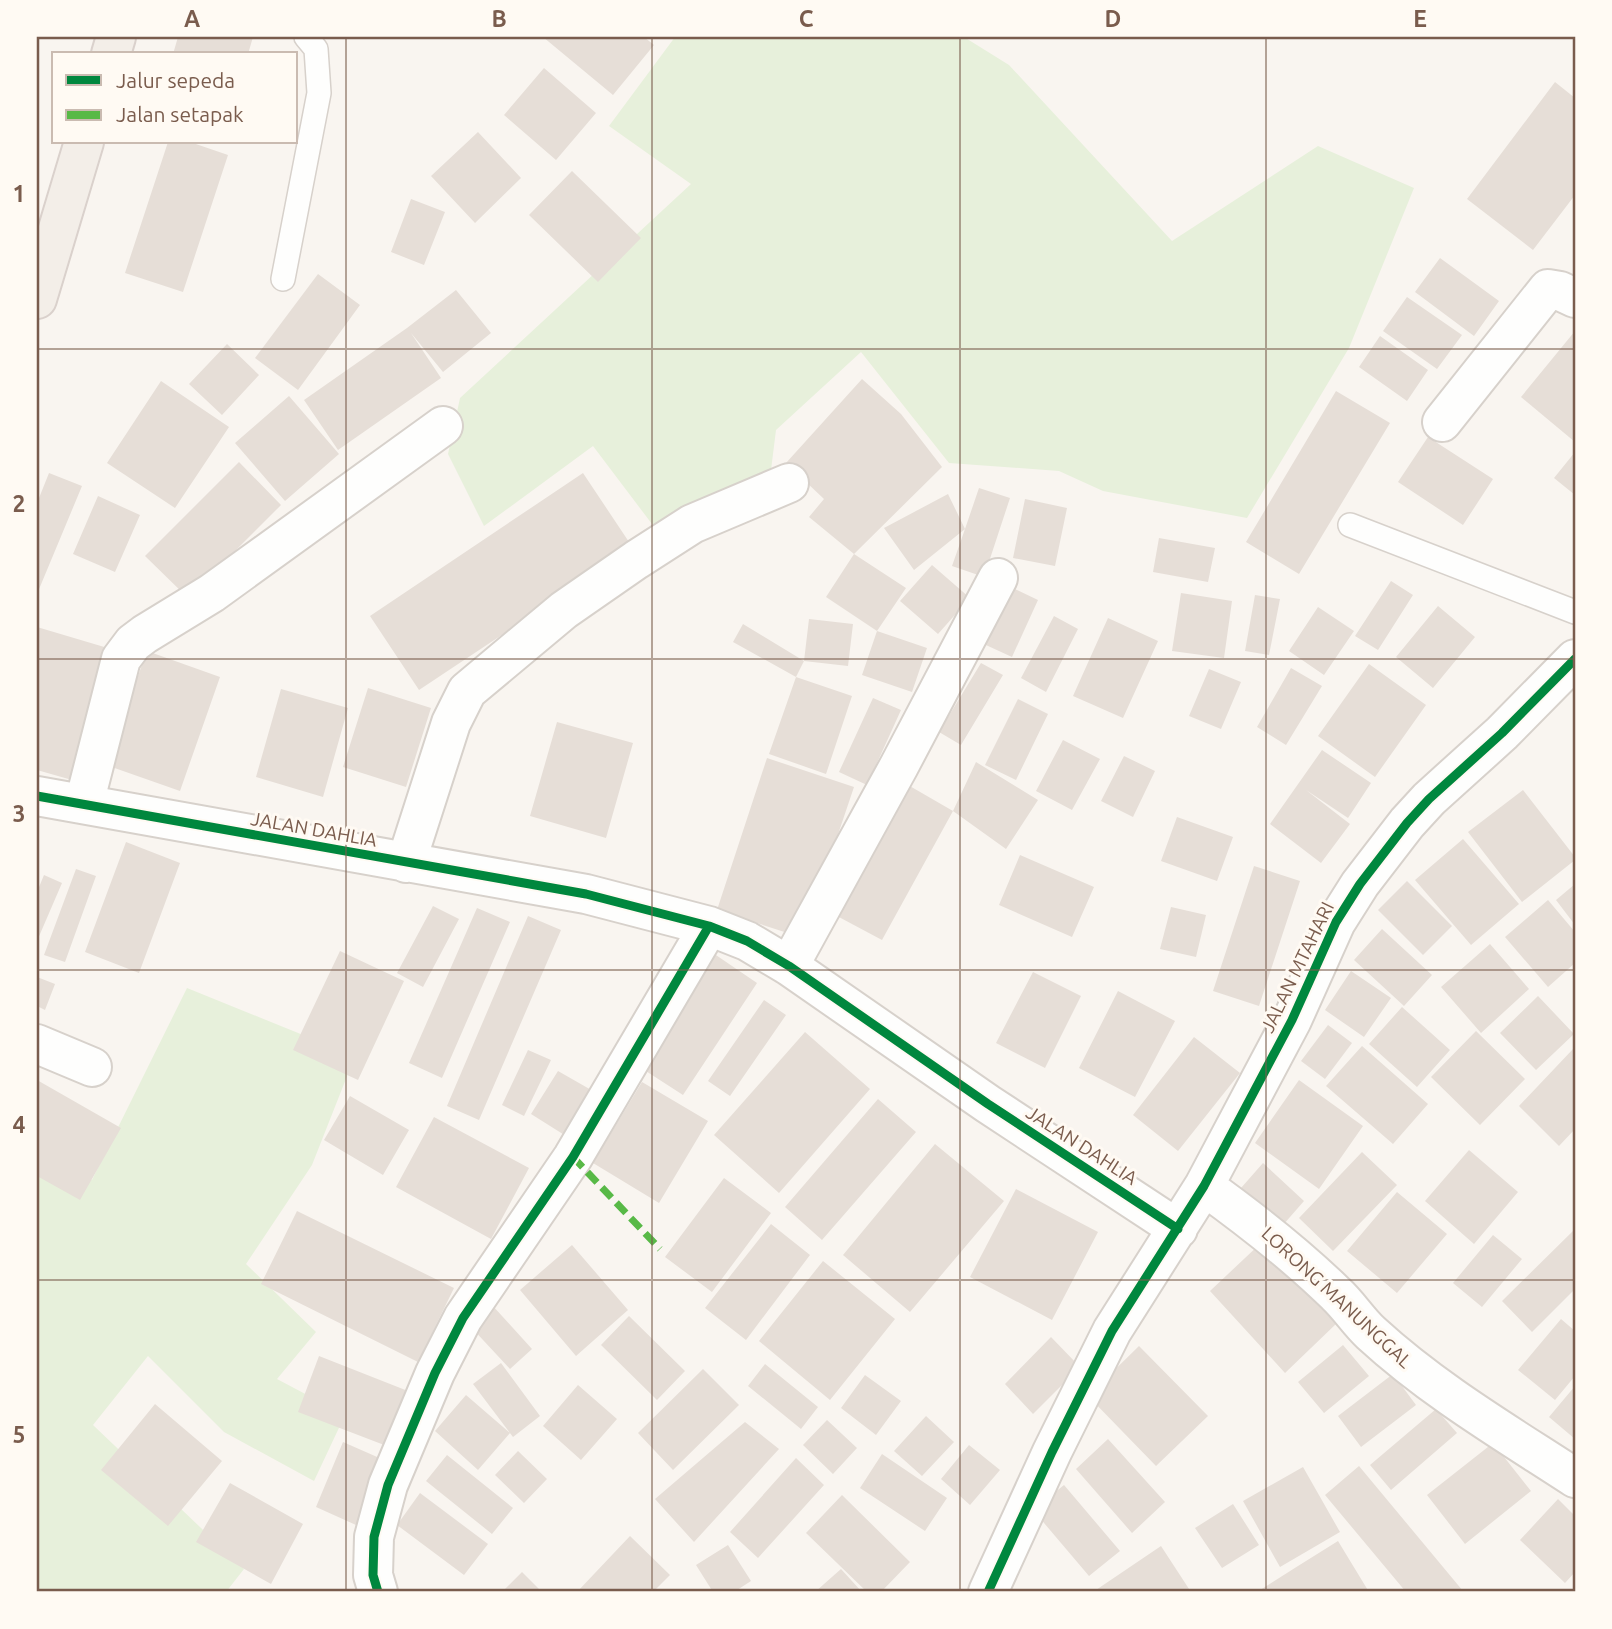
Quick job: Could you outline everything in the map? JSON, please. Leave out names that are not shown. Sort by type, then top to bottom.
[{"type":"main road","points":[[37,299],[83,144]]},
{"type":"street","points":[[1442,422],[1548,289],[1560,290],[1575,298]]},
{"type":"street","points":[[84,804],[121,659],[133,643],[212,593],[443,426]]},
{"type":"street","points":[[406,863],[451,723],[467,691],[564,610],[636,560],[692,524],[789,483]]},
{"type":"street","points":[[789,966],[998,578]]},
{"type":"street","name":"JALAN MTAHARI","points":[[1178,1229],[1204,1186],[1292,1020],[1336,922],[1360,884],[1407,823],[1575,659]]},
{"type":"street","name":"JALAN DAHLIA","points":[[37,796],[597,897],[709,926],[747,941],[789,966],[988,1104],[1178,1229]]},
{"type":"street","points":[[378,1592],[373,1575],[374,1537],[388,1485],[435,1373],[463,1318],[573,1157],[709,926]]},
{"type":"street","points":[[37,1044],[92,1067]]},
{"type":"street","name":"LORONG MANUNGGAL","points":[[1204,1186],[1257,1224],[1310,1269],[1339,1296],[1370,1332],[1406,1362],[1448,1395],[1575,1478]]},
{"type":"street","points":[[988,1592],[1111,1331],[1178,1229]]},
{"type":"lane","points":[[283,279],[319,93],[316,49],[306,37]]},
{"type":"lane","points":[[1350,525],[1575,612]]},
{"type":"green space","points":[[675,37],[964,37],[1009,65],[1172,241],[1318,146],[1414,188],[1349,348],[1247,518],[1103,491],[1059,471],[949,463],[861,352],[776,430],[767,502],[658,532],[593,446],[484,526],[448,454],[460,398],[691,184],[609,126]]},
{"type":"green space","points":[[187,988],[355,1056],[312,1165],[246,1264],[316,1332],[277,1379],[345,1415],[314,1481],[224,1432],[148,1356],[93,1425],[244,1569],[226,1592],[37,1592],[37,1138],[92,1180]]},
{"type":"building","points":[[178,37],[253,37],[249,52],[174,52]]},
{"type":"building","points":[[543,37],[644,37],[654,45],[613,95]]},
{"type":"building","points":[[544,68],[596,113],[556,160],[504,115]]},
{"type":"building","points":[[1555,82],[1575,98],[1575,195],[1533,250],[1467,199]]},
{"type":"building","points":[[478,132],[521,178],[475,223],[431,176]]},
{"type":"building","points":[[167,144],[196,144],[228,155],[183,292],[125,273]]},
{"type":"building","points":[[572,171],[641,238],[598,282],[529,215]]},
{"type":"building","points":[[411,199],[445,212],[424,265],[391,252]]},
{"type":"building","points":[[1440,258],[1499,301],[1474,336],[1415,292]]},
{"type":"building","points":[[318,274],[360,305],[298,390],[255,358]]},
{"type":"building","points":[[456,290],[491,333],[443,372],[411,333],[441,378],[338,450],[304,400]]},
{"type":"building","points":[[1407,297],[1462,335],[1437,369],[1383,331]]},
{"type":"building","points":[[1575,331],[1575,442],[1521,397]]},
{"type":"building","points":[[1380,336],[1428,370],[1407,401],[1359,367]]},
{"type":"building","points":[[227,344],[259,375],[222,415],[189,384]]},
{"type":"building","points":[[862,379],[901,414],[942,467],[854,554],[809,517],[824,499],[786,463]]},
{"type":"building","points":[[161,381],[229,427],[175,508],[107,463]]},
{"type":"building","points":[[1336,391],[1390,423],[1299,574],[1246,542]]},
{"type":"building","points":[[289,396],[339,454],[285,501],[235,443]]},
{"type":"building","points":[[1428,437],[1493,479],[1463,525],[1398,482]]},
{"type":"building","points":[[1575,452],[1575,495],[1554,478]]},
{"type":"building","points":[[239,462],[281,505],[188,598],[145,556]]},
{"type":"building","points":[[49,473],[82,486],[37,594],[37,503]]},
{"type":"building","points":[[583,473],[633,548],[419,690],[370,616]]},
{"type":"building","points":[[979,488],[1010,498],[984,577],[952,566]]},
{"type":"building","points":[[948,494],[965,529],[914,570],[884,528]]},
{"type":"building","points":[[98,496],[140,515],[115,572],[73,554]]},
{"type":"building","points":[[1025,499],[1067,508],[1055,566],[1013,558]]},
{"type":"building","points":[[1159,538],[1215,548],[1208,582],[1153,572]]},
{"type":"building","points":[[854,554],[906,588],[877,631],[826,597]]},
{"type":"building","points":[[932,565],[970,598],[938,634],[900,601]]},
{"type":"building","points":[[1391,581],[1413,595],[1378,650],[1355,636]]},
{"type":"building","points":[[1002,583],[1038,600],[1012,657],[975,640]]},
{"type":"building","points":[[1181,593],[1232,601],[1224,658],[1172,651]]},
{"type":"building","points":[[1255,595],[1280,599],[1269,655],[1245,651]]},
{"type":"building","points":[[1438,606],[1475,637],[1433,688],[1396,657]]},
{"type":"building","points":[[1318,607],[1354,631],[1324,675],[1289,651]]},
{"type":"building","points":[[1054,616],[1078,629],[1046,692],[1021,678]]},
{"type":"building","points":[[1108,618],[1158,641],[1123,718],[1073,696]]},
{"type":"building","points":[[809,619],[853,624],[848,666],[804,661]]},
{"type":"building","points":[[743,624],[804,661],[796,677],[733,642]]},
{"type":"building","points":[[37,627],[111,649],[72,780],[37,770]]},
{"type":"building","points":[[877,631],[927,648],[912,692],[862,675]]},
{"type":"building","points":[[147,651],[220,677],[180,791],[106,765]]},
{"type":"building","points":[[981,663],[1003,675],[961,745],[939,732]]},
{"type":"building","points":[[1369,664],[1426,705],[1375,777],[1318,736]]},
{"type":"building","points":[[1291,668],[1322,686],[1286,745],[1257,727]]},
{"type":"building","points":[[1209,669],[1241,682],[1221,729],[1189,716]]},
{"type":"building","points":[[796,677],[852,696],[826,774],[769,754]]},
{"type":"building","points":[[368,688],[431,708],[406,787],[343,767]]},
{"type":"building","points":[[281,689],[348,708],[323,797],[256,777]]},
{"type":"building","points":[[873,698],[901,710],[867,785],[839,772]]},
{"type":"building","points":[[1018,699],[1048,714],[1016,780],[985,765]]},
{"type":"building","points":[[557,722],[633,743],[606,838],[530,816]]},
{"type":"building","points":[[1063,740],[1100,759],[1072,810],[1036,791]]},
{"type":"building","points":[[1322,750],[1371,783],[1348,818],[1306,790],[1350,824],[1321,863],[1270,824]]},
{"type":"building","points":[[1124,756],[1155,771],[1133,817],[1101,801]]},
{"type":"building","points":[[767,758],[854,787],[803,938],[717,910]]},
{"type":"building","points":[[976,762],[1038,800],[1006,849],[953,811]]},
{"type":"building","points":[[908,785],[953,811],[882,940],[837,916]]},
{"type":"building","points":[[1523,790],[1575,860],[1522,902],[1468,832]]},
{"type":"building","points":[[1177,817],[1233,837],[1217,881],[1161,861]]},
{"type":"building","points":[[1463,839],[1519,904],[1471,945],[1415,880]]},
{"type":"building","points":[[126,842],[180,863],[139,973],[85,952]]},
{"type":"building","points":[[1020,855],[1094,887],[1072,937],[999,905]]},
{"type":"building","points":[[1254,866],[1300,881],[1259,1006],[1213,991]]},
{"type":"building","points":[[76,869],[96,876],[65,962],[44,955]]},
{"type":"building","points":[[44,875],[62,883],[37,941],[37,892]]},
{"type":"building","points":[[1407,881],[1452,926],[1423,955],[1378,910]]},
{"type":"building","points":[[1575,884],[1575,925],[1556,900]]},
{"type":"building","points":[[1548,900],[1575,932],[1575,963],[1548,987],[1505,937]]},
{"type":"building","points":[[433,906],[459,919],[423,987],[397,973]]},
{"type":"building","points":[[1171,907],[1206,915],[1196,957],[1160,949]]},
{"type":"building","points":[[477,908],[510,922],[442,1078],[409,1063]]},
{"type":"building","points":[[528,916],[561,930],[479,1120],[447,1106]]},
{"type":"building","points":[[1382,929],[1432,975],[1404,1006],[1354,960]]},
{"type":"building","points":[[1490,944],[1529,989],[1481,1033],[1441,987]]},
{"type":"building","points":[[340,951],[404,981],[358,1080],[293,1050]]},
{"type":"building","points":[[710,951],[757,983],[683,1095],[635,1064]]},
{"type":"building","points":[[1351,971],[1391,998],[1364,1037],[1325,1010]]},
{"type":"building","points":[[1033,972],[1081,996],[1045,1068],[996,1043]]},
{"type":"building","points":[[37,977],[55,984],[45,1010],[37,1006]]},
{"type":"building","points":[[1118,991],[1175,1021],[1135,1097],[1079,1068]]},
{"type":"building","points":[[1538,996],[1574,1034],[1536,1070],[1500,1033]]},
{"type":"building","points":[[764,1000],[786,1015],[730,1096],[708,1081]]},
{"type":"building","points":[[1402,1007],[1450,1050],[1417,1087],[1369,1044]]},
{"type":"building","points":[[1328,1025],[1352,1043],[1325,1079],[1301,1061]]},
{"type":"building","points":[[1476,1031],[1525,1079],[1480,1125],[1431,1077]]},
{"type":"building","points":[[805,1032],[870,1089],[779,1193],[714,1135]]},
{"type":"building","points":[[1194,1037],[1240,1073],[1178,1151],[1133,1115]]},
{"type":"building","points":[[1362,1046],[1428,1104],[1393,1144],[1326,1086]]},
{"type":"building","points":[[1573,1049],[1575,1129],[1559,1146],[1519,1106]]},
{"type":"building","points":[[528,1050],[551,1060],[524,1116],[502,1105]]},
{"type":"building","points":[[558,1071],[593,1091],[566,1136],[531,1114]]},
{"type":"building","points":[[37,1080],[121,1128],[80,1200],[37,1176]]},
{"type":"building","points":[[1299,1080],[1363,1126],[1319,1189],[1255,1143]]},
{"type":"building","points":[[642,1082],[708,1121],[659,1203],[593,1163]]},
{"type":"building","points":[[350,1096],[409,1130],[383,1175],[324,1140]]},
{"type":"building","points":[[878,1099],[916,1132],[822,1240],[785,1207]]},
{"type":"building","points":[[434,1117],[529,1168],[491,1239],[396,1187]]},
{"type":"building","points":[[935,1144],[1004,1201],[910,1312],[843,1255]]},
{"type":"building","points":[[1469,1150],[1518,1192],[1474,1244],[1425,1201]]},
{"type":"building","points":[[1362,1152],[1397,1185],[1333,1251],[1299,1218]]},
{"type":"building","points":[[1263,1163],[1304,1201],[1283,1225],[1241,1188]]},
{"type":"building","points":[[724,1178],[771,1213],[712,1292],[665,1257]]},
{"type":"building","points":[[1016,1189],[1098,1232],[1052,1320],[970,1277]]},
{"type":"building","points":[[1397,1192],[1447,1234],[1397,1293],[1347,1251]]},
{"type":"building","points":[[297,1211],[454,1288],[418,1362],[261,1284]]},
{"type":"building","points":[[771,1224],[810,1255],[746,1340],[705,1308]]},
{"type":"building","points":[[1575,1229],[1575,1289],[1532,1332],[1502,1301]]},
{"type":"building","points":[[1493,1235],[1522,1259],[1482,1307],[1453,1283]]},
{"type":"building","points":[[1262,1242],[1337,1323],[1285,1373],[1210,1291]]},
{"type":"building","points":[[572,1245],[628,1310],[576,1356],[520,1290]]},
{"type":"building","points":[[823,1261],[895,1319],[830,1400],[759,1341]]},
{"type":"building","points":[[492,1305],[532,1349],[510,1369],[470,1326]]},
{"type":"building","points":[[629,1316],[685,1371],[657,1400],[601,1345]]},
{"type":"building","points":[[1561,1319],[1575,1331],[1575,1376],[1555,1400],[1518,1370]]},
{"type":"building","points":[[1051,1337],[1080,1367],[1033,1414],[1005,1384]]},
{"type":"building","points":[[1343,1345],[1369,1376],[1324,1413],[1298,1382]]},
{"type":"building","points":[[1139,1346],[1208,1416],[1156,1466],[1088,1396]]},
{"type":"building","points":[[319,1356],[413,1393],[392,1448],[298,1412]]},
{"type":"building","points":[[501,1363],[540,1416],[513,1437],[473,1384]]},
{"type":"building","points":[[765,1364],[818,1407],[801,1429],[748,1386]]},
{"type":"building","points":[[703,1369],[739,1405],[673,1470],[638,1433]]},
{"type":"building","points":[[1393,1374],[1416,1405],[1361,1447],[1338,1416]]},
{"type":"building","points":[[865,1375],[901,1401],[876,1435],[841,1408]]},
{"type":"building","points":[[578,1385],[617,1419],[581,1460],[543,1426]]},
{"type":"building","points":[[1575,1386],[1575,1439],[1549,1417]]},
{"type":"building","points":[[466,1395],[510,1433],[478,1470],[435,1431]]},
{"type":"building","points":[[155,1404],[222,1461],[168,1526],[101,1470]]},
{"type":"building","points":[[1436,1409],[1457,1433],[1391,1490],[1370,1465]]},
{"type":"building","points":[[926,1416],[954,1442],[922,1476],[894,1451]]},
{"type":"building","points":[[827,1420],[857,1448],[833,1474],[803,1445]]},
{"type":"building","points":[[745,1422],[779,1449],[694,1542],[655,1499]]},
{"type":"building","points":[[1108,1439],[1165,1502],[1132,1533],[1076,1469]]},
{"type":"building","points":[[343,1442],[384,1460],[356,1525],[316,1507]]},
{"type":"building","points":[[1493,1443],[1531,1491],[1465,1544],[1427,1495]]},
{"type":"building","points":[[969,1445],[1000,1470],[970,1505],[941,1479]]},
{"type":"building","points":[[518,1451],[547,1479],[524,1503],[495,1475]]},
{"type":"building","points":[[882,1454],[947,1498],[925,1531],[860,1488]]},
{"type":"building","points":[[447,1455],[513,1508],[492,1534],[426,1481]]},
{"type":"building","points":[[796,1458],[824,1485],[758,1558],[730,1532]]},
{"type":"building","points":[[1359,1466],[1463,1591],[1406,1592],[1325,1495]]},
{"type":"building","points":[[1303,1467],[1340,1532],[1280,1567],[1243,1501]]},
{"type":"building","points":[[230,1483],[303,1524],[271,1584],[196,1542]]},
{"type":"building","points":[[1064,1485],[1120,1551],[1089,1576],[1033,1510]]},
{"type":"building","points":[[420,1493],[488,1544],[464,1575],[397,1525]]},
{"type":"building","points":[[842,1495],[910,1562],[881,1592],[867,1592],[806,1533]]},
{"type":"building","points":[[1558,1499],[1575,1516],[1575,1572],[1565,1583],[1520,1540]]},
{"type":"building","points":[[1233,1504],[1259,1545],[1222,1568],[1195,1528]]},
{"type":"building","points":[[630,1536],[670,1575],[653,1592],[577,1592]]},
{"type":"building","points":[[1338,1541],[1369,1592],[1257,1592],[1298,1566]]},
{"type":"building","points":[[728,1545],[751,1581],[734,1592],[713,1592],[696,1565]]},
{"type":"building","points":[[1161,1546],[1191,1592],[1093,1592]]},
{"type":"building","points":[[841,1569],[862,1592],[815,1592]]},
{"type":"building","points":[[522,1572],[542,1592],[502,1592]]},
{"type":"marked path","points":[[573,1157],[660,1249]]},
{"type":"cycle path","points":[[988,1592],[1052,1452],[1112,1331],[1204,1186],[1292,1020],[1336,922],[1360,884],[1407,823],[1575,659]]},
{"type":"cycle path","points":[[37,796],[586,894],[709,926],[747,941],[789,966],[988,1104],[1178,1229]]},
{"type":"cycle path","points":[[378,1592],[373,1575],[374,1537],[388,1485],[435,1373],[463,1318],[573,1157],[709,926]]}]
